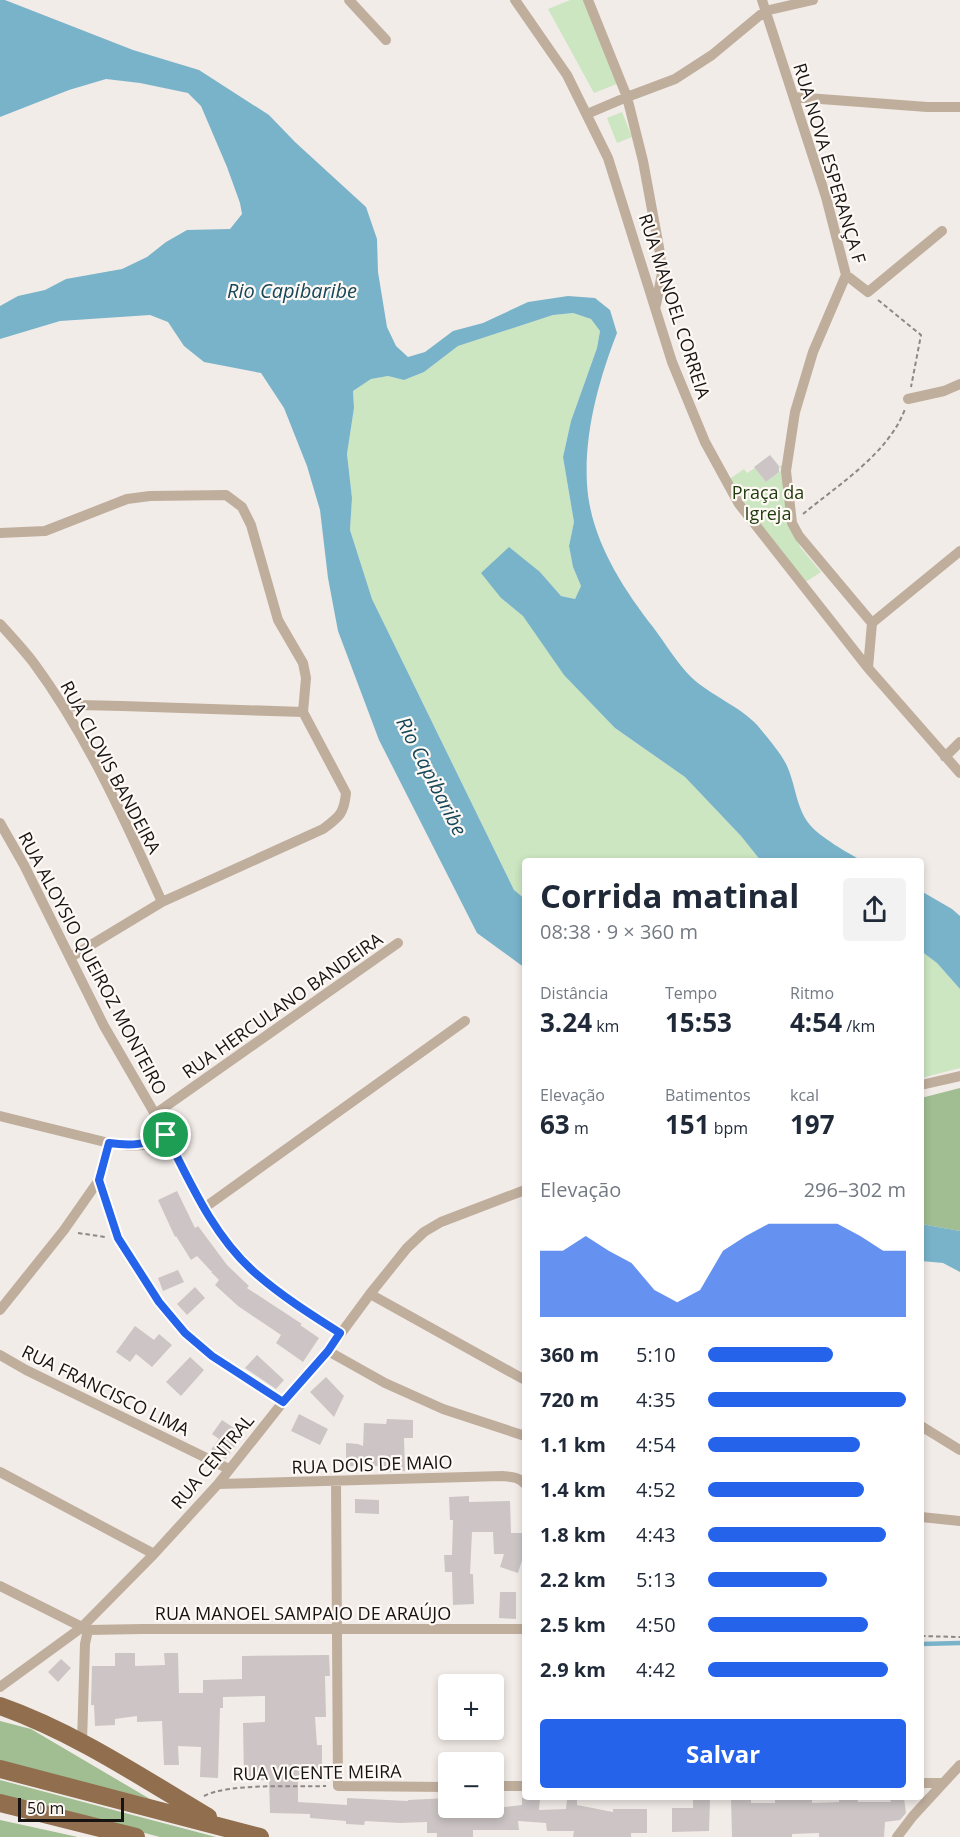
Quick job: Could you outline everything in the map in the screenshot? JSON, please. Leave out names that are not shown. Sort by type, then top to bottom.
[{"type":"highway","points":[[0,1706],[46,1724],[82,1742],[228,1828]]},
{"type":"highway","points":[[0,1769],[260,1837]]},
{"type":"highway","points":[[0,1803],[136,1837]]},
{"type":"street","points":[[349,0],[386,40]]},
{"type":"street","name":"RUA MANOEL CORREIA","points":[[515,0],[567,75],[608,158],[672,362],[705,442],[739,504],[868,668],[960,773]]},
{"type":"street","points":[[588,0],[627,98],[643,161],[662,273],[655,312]]},
{"type":"street","points":[[587,114],[675,80],[712,55],[764,6],[813,0]]},
{"type":"street","name":"RUA NOVA ESPERANÇA F","points":[[764,6],[826,197],[846,275],[813,352],[795,412],[786,471],[792,523],[799,536],[872,623]]},
{"type":"street","points":[[794,97],[927,107],[960,107]]},
{"type":"street","points":[[846,275],[868,292],[942,231]]},
{"type":"street","points":[[908,399],[944,391],[960,384]]},
{"type":"street","points":[[0,533],[45,531],[127,499],[216,494],[226,495],[234,500],[242,507],[251,525],[278,620],[303,663],[306,678],[303,712],[346,793],[344,808],[338,818],[323,829],[162,902],[71,957]]},
{"type":"street","points":[[868,668],[872,623],[960,551]]},
{"type":"street","name":"RUA CLOVIS BANDEIRA","points":[[0,624],[32,661],[64,708],[107,786],[162,902]]},
{"type":"street","points":[[64,708],[80,705],[303,712]]},
{"type":"street","points":[[945,757],[960,742]]},
{"type":"street","name":"RUA ALOYSIO QUEIROZ MONTEIRO","points":[[0,823],[71,957],[104,1026],[155,1114],[204,1208],[226,1241],[252,1270],[283,1296],[340,1333]]},
{"type":"street","name":"RUA HERCULANO BANDEIRA","points":[[155,1114],[398,943]]},
{"type":"street","points":[[204,1208],[465,1021]]},
{"type":"street","points":[[924,1084],[960,1076]]},
{"type":"street","points":[[0,1116],[128,1146],[144,1145],[166,1135]]},
{"type":"street","points":[[0,1310],[64,1230],[99,1180],[109,1143]]},
{"type":"street","points":[[99,1180],[118,1238],[159,1302],[185,1333],[212,1356],[283,1402]]},
{"type":"street","name":"RUA CENTRAL","points":[[0,1687],[85,1629],[218,1484],[283,1402],[328,1351],[407,1248],[424,1232],[459,1214],[522,1191]]},
{"type":"street","points":[[370,1294],[522,1378]]},
{"type":"street","points":[[328,1351],[386,1383],[443,1409],[522,1435]]},
{"type":"street","name":"RUA FRANCISCO LIMA","points":[[0,1355],[26,1370],[229,1469]]},
{"type":"street","points":[[924,1428],[960,1450]]},
{"type":"street","points":[[0,1472],[154,1554]]},
{"type":"street","name":"RUA DOIS DE MAIO","points":[[218,1484],[502,1476],[522,1480]]},
{"type":"street","points":[[336,1482],[338,1786]]},
{"type":"street","points":[[924,1517],[960,1521]]},
{"type":"street","points":[[0,1586],[85,1629],[82,1742]]},
{"type":"street","name":"RUA MANOEL SAMPAIO DE ARAÚJO","points":[[85,1629],[522,1629]]},
{"type":"street","points":[[897,1837],[960,1765]]},
{"type":"street","points":[[924,1783],[942,1783]]},
{"type":"street","name":"RUA VICENTE MEIRA","points":[[338,1786],[438,1787]]},
{"type":"street","points":[[504,1786],[522,1786]]},
{"type":"path","points":[[792,523],[880,449],[900,422],[908,399],[921,335],[868,292]]},
{"type":"path","points":[[64,1230],[118,1238]]},
{"type":"path","points":[[924,1636],[960,1637]]},
{"type":"path","name":"RUA VICENTE MEIRA","points":[[188,1805],[209,1794],[224,1790],[338,1786]]},
{"type":"green space","points":[[570,0],[583,0],[619,83],[594,93],[548,9]]},
{"type":"green space","points":[[622,112],[632,137],[617,143],[607,118]]},
{"type":"green space","points":[[573,313],[591,319],[600,331],[597,348],[571,421],[563,457],[574,522],[569,546],[573,567],[581,586],[575,599],[561,596],[540,572],[501,598],[523,616],[615,728],[685,777],[759,858],[522,858],[522,897],[514,890],[372,599],[350,530],[352,498],[347,454],[354,408],[353,391],[371,379],[388,376],[404,380],[424,372],[458,346],[553,315]]},
{"type":"green space","name":"Praça da Igreja","points":[[789,459],[791,522],[800,547],[821,572],[804,583],[728,480],[744,469],[747,473],[755,468],[766,482],[782,470],[779,467]]},
{"type":"green space","points":[[924,953],[937,963],[960,989],[960,1068],[924,1077]]},
{"type":"green space","points":[[960,1088],[960,1231],[924,1225],[924,1097]]},
{"type":"green space","points":[[0,1721],[31,1729],[150,1799],[0,1762]]},
{"type":"green space","points":[[0,1780],[216,1837],[160,1837],[0,1795]]},
{"type":"green space","points":[[0,1820],[78,1837],[0,1837]]},
{"type":"water","name":"Rio Capibaribe","points":[[0,0],[5,0],[133,50],[199,70],[269,115],[366,207],[377,239],[378,272],[387,327],[396,346],[408,357],[425,352],[453,331],[483,323],[528,302],[568,296],[595,298],[610,310],[617,333],[594,407],[587,465],[589,504],[609,560],[630,595],[691,677],[751,719],[774,745],[787,766],[799,804],[810,825],[827,840],[858,858],[759,858],[685,777],[615,728],[564,675],[523,616],[501,598],[481,573],[509,547],[540,572],[561,596],[575,599],[581,586],[573,567],[569,546],[574,522],[563,457],[571,421],[597,348],[600,331],[591,319],[573,313],[553,315],[458,346],[424,372],[404,380],[388,376],[371,379],[353,391],[354,408],[347,454],[352,498],[350,530],[372,599],[514,890],[522,897],[522,966],[477,933],[379,740],[338,631],[328,578],[320,510],[307,466],[284,408],[261,373],[204,362],[184,346],[168,322],[150,315],[60,321],[0,339],[0,306],[18,296],[45,290],[66,279],[122,269],[147,257],[166,242],[187,230],[230,229],[242,214],[240,203],[201,106],[188,93],[106,79],[69,90],[0,117]]},
{"type":"water","points":[[924,893],[960,916],[960,989],[937,963],[924,953]]},
{"type":"water","points":[[924,1225],[960,1231],[960,1272],[943,1263],[924,1261]]},
{"type":"building","points":[[770,455],[779,466],[779,472],[766,482],[754,467]]},
{"type":"building","points":[[177,1191],[195,1228],[198,1226],[227,1265],[249,1286],[247,1288],[302,1324],[300,1325],[319,1338],[303,1362],[276,1343],[281,1335],[238,1306],[215,1285],[219,1280],[197,1256],[191,1260],[175,1237],[158,1200]]},
{"type":"building","points":[[178,1270],[184,1282],[163,1291],[158,1278]]},
{"type":"building","points":[[195,1287],[205,1298],[187,1315],[177,1304]]},
{"type":"building","points":[[135,1326],[154,1340],[159,1334],[172,1345],[152,1367],[136,1354],[130,1362],[116,1352]]},
{"type":"building","points":[[257,1355],[284,1380],[276,1389],[245,1368]]},
{"type":"building","points":[[190,1357],[204,1370],[181,1396],[166,1382]]},
{"type":"building","points":[[326,1377],[344,1396],[334,1417],[310,1392]]},
{"type":"building","points":[[299,1414],[328,1429],[320,1445],[291,1431]]},
{"type":"building","points":[[387,1419],[413,1420],[413,1438],[404,1438],[405,1471],[390,1472],[390,1466],[346,1466],[346,1443],[363,1446],[364,1423],[386,1424]]},
{"type":"building","points":[[222,1420],[243,1434],[226,1459],[210,1451],[219,1439],[212,1434]]},
{"type":"building","points":[[469,1496],[469,1502],[510,1501],[511,1533],[522,1533],[522,1560],[518,1573],[500,1567],[504,1554],[494,1554],[493,1532],[472,1532],[470,1574],[473,1574],[474,1604],[453,1605],[452,1572],[445,1572],[444,1555],[452,1555],[453,1520],[450,1520],[449,1497]]},
{"type":"building","points":[[355,1499],[379,1500],[379,1514],[355,1513]]},
{"type":"building","points":[[500,1592],[516,1592],[516,1619],[499,1618]]},
{"type":"building","points":[[115,1653],[135,1653],[135,1666],[165,1665],[164,1653],[178,1653],[179,1693],[203,1693],[203,1680],[242,1679],[242,1656],[329,1655],[330,1676],[325,1676],[326,1717],[315,1717],[317,1745],[322,1745],[322,1777],[298,1778],[298,1802],[347,1805],[347,1798],[408,1801],[438,1798],[438,1818],[504,1818],[504,1807],[522,1805],[522,1800],[540,1800],[539,1810],[566,1809],[567,1800],[577,1800],[577,1805],[613,1812],[613,1809],[647,1809],[647,1833],[631,1833],[631,1837],[573,1837],[574,1831],[547,1831],[546,1823],[518,1821],[519,1830],[473,1830],[473,1837],[437,1837],[437,1833],[427,1833],[427,1822],[365,1821],[364,1825],[346,1824],[346,1821],[310,1818],[310,1814],[270,1813],[269,1780],[244,1781],[243,1723],[265,1722],[265,1696],[223,1697],[223,1708],[220,1708],[218,1778],[200,1777],[201,1747],[178,1746],[179,1765],[164,1765],[162,1721],[137,1722],[137,1716],[115,1719],[115,1725],[95,1726],[94,1705],[91,1705],[92,1666],[115,1666]]},
{"type":"building","points":[[61,1659],[71,1668],[58,1682],[48,1672]]},
{"type":"building","points":[[693,1800],[710,1800],[709,1831],[672,1832],[672,1808],[693,1808]]},
{"type":"building","points":[[731,1800],[775,1803],[775,1800],[812,1800],[812,1803],[839,1802],[839,1800],[891,1802],[890,1800],[904,1800],[906,1813],[900,1820],[885,1822],[884,1837],[819,1837],[819,1833],[792,1834],[792,1837],[732,1837]]},
{"type":"waterway","points":[[924,1644],[960,1643]]},
{"type":"route","points":[[166,1135],[204,1208],[226,1241],[252,1270],[283,1296],[340,1333],[328,1351],[283,1402],[212,1356],[185,1333],[159,1302],[118,1238],[99,1180],[109,1143],[128,1146],[144,1145],[166,1135]]}]
